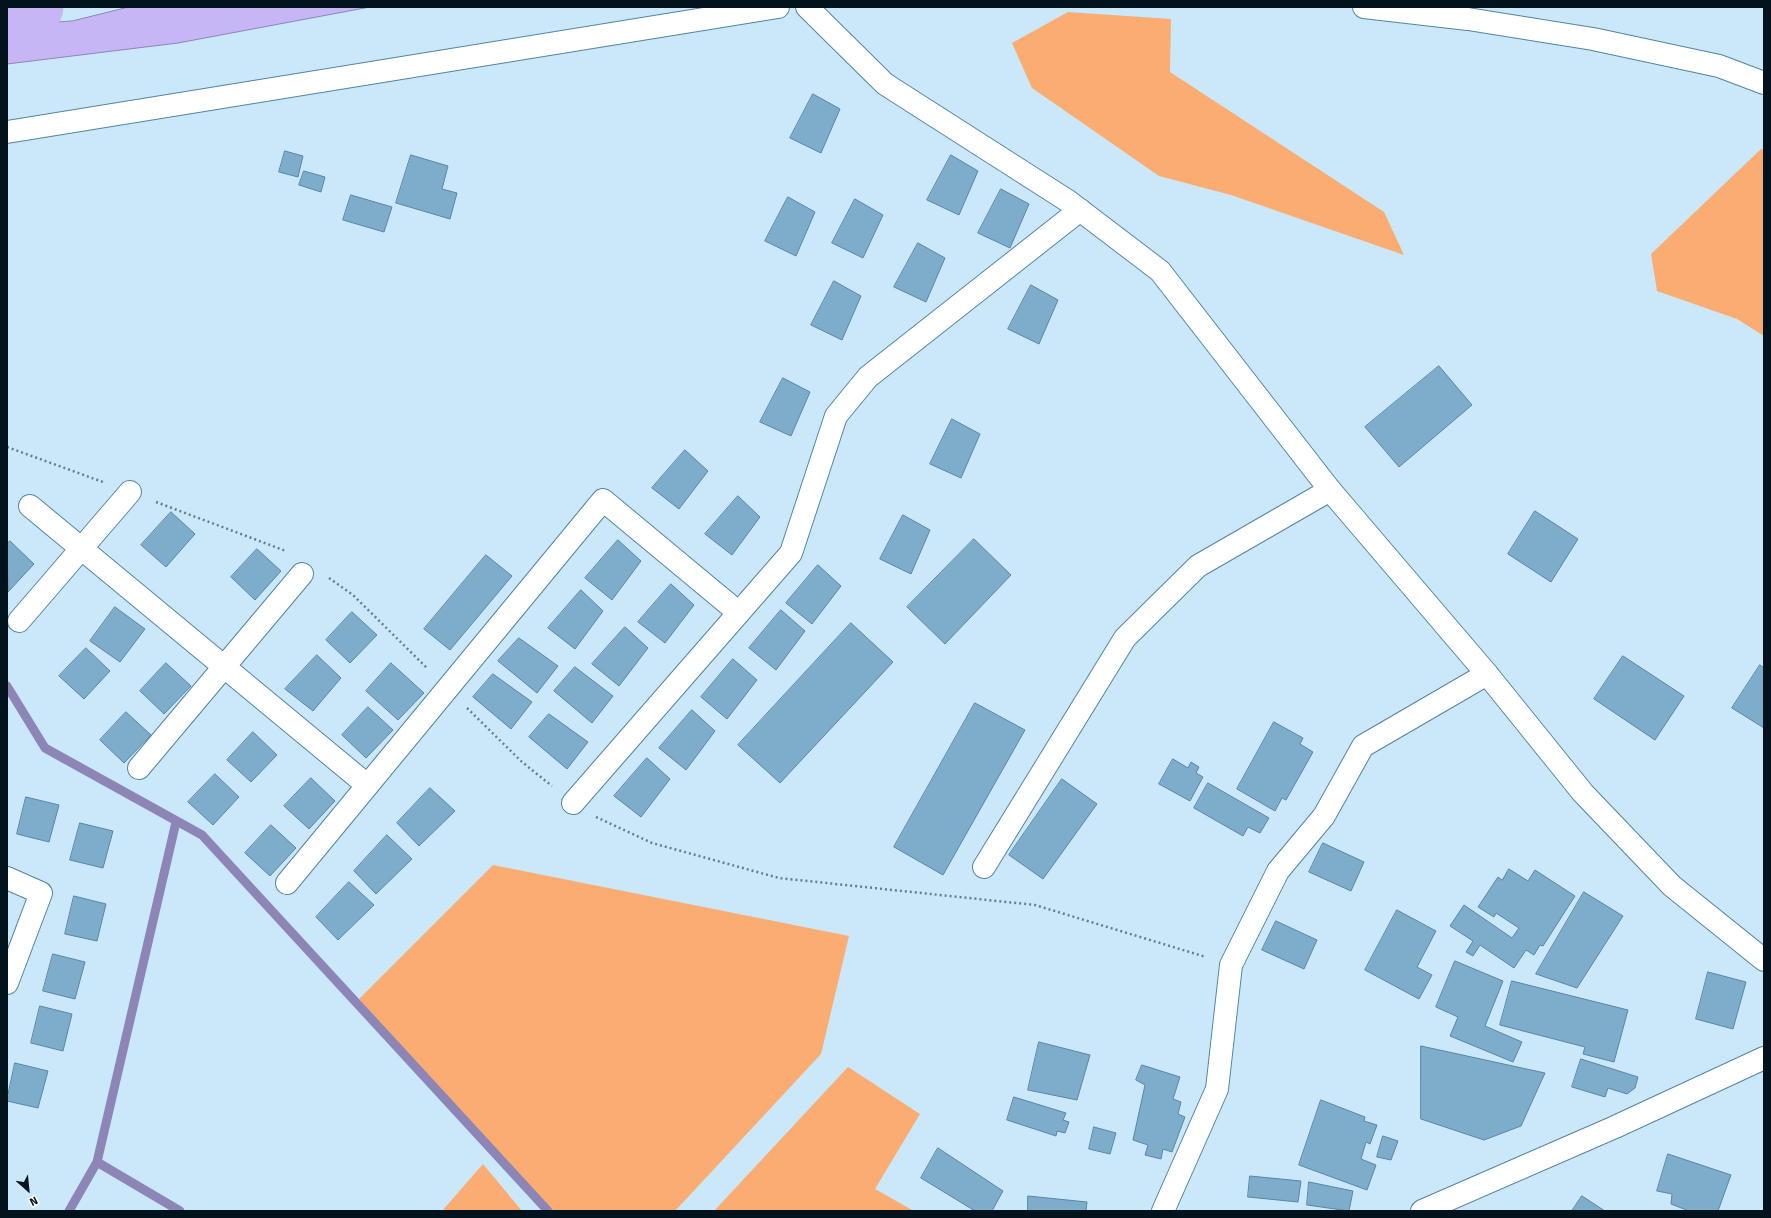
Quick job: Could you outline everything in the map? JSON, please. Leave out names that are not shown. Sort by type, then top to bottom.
[{"type":"street","points":[[7,132],[778,7]]},
{"type":"street","points":[[807,7],[885,84],[1068,201],[1160,272],[1330,490],[1487,674],[1583,793],[1672,886],[1764,960]]},
{"type":"street","points":[[1364,7],[1468,19],[1593,39],[1719,66],[1764,82]]},
{"type":"street","points":[[573,803],[791,553],[836,416],[868,377],[1080,210]]},
{"type":"street","points":[[984,867],[1125,638],[1198,566],[1330,490]]},
{"type":"street","points":[[19,621],[130,492]]},
{"type":"street","points":[[287,883],[603,500],[739,613]]},
{"type":"street","points":[[30,506],[367,785]]},
{"type":"street","points":[[139,768],[302,574]]},
{"type":"street","points":[[1163,1211],[1217,1089],[1231,965],[1278,871],[1324,816],[1363,746],[1487,674]]},
{"type":"street","points":[[7,878],[41,893],[7,983]]},
{"type":"street","points":[[1422,1211],[1615,1127],[1764,1058]]},
{"type":"path","points":[[7,447],[293,554]]},
{"type":"path","points":[[324,574],[353,595],[522,762],[584,812],[652,843],[779,878],[1035,905],[1231,965]]},
{"type":"shaded area","points":[[129,7],[370,7],[178,43],[7,64],[7,25],[72,21]]},
{"type":"shaded area","points":[[1068,12],[1171,19],[1170,72],[1384,212],[1404,255],[1231,195],[1159,176],[1032,88],[1012,43]]},
{"type":"shaded area","points":[[1761,149],[1764,150],[1764,336],[1737,319],[1657,291],[1651,254]]},
{"type":"shaded area","points":[[493,865],[849,936],[821,1054],[675,1211],[548,1211],[359,999]]},
{"type":"shaded area","points":[[848,1067],[920,1114],[875,1189],[914,1211],[714,1211]]},
{"type":"shaded area","points":[[483,1164],[522,1211],[442,1211]]},
{"type":"building","points":[[813,94],[840,109],[821,153],[790,138]]},
{"type":"building","points":[[285,151],[303,156],[298,177],[279,172]]},
{"type":"building","points":[[411,155],[448,166],[442,189],[457,193],[450,219],[396,203]]},
{"type":"building","points":[[951,155],[978,171],[959,215],[927,200]]},
{"type":"building","points":[[304,171],[325,177],[321,192],[299,185]]},
{"type":"building","points":[[1001,189],[1029,204],[1010,248],[978,233]]},
{"type":"building","points":[[351,195],[392,207],[384,232],[343,220]]},
{"type":"building","points":[[788,197],[815,212],[796,256],[765,241]]},
{"type":"building","points":[[855,199],[883,215],[863,258],[832,243]]},
{"type":"building","points":[[918,243],[945,258],[926,302],[894,287]]},
{"type":"building","points":[[834,281],[861,296],[842,340],[811,325]]},
{"type":"building","points":[[1031,285],[1058,300],[1039,344],[1008,329]]},
{"type":"building","points":[[1439,366],[1472,405],[1399,467],[1365,427]]},
{"type":"building","points":[[783,378],[810,392],[791,436],[760,422]]},
{"type":"building","points":[[952,419],[980,434],[961,478],[930,464]]},
{"type":"building","points":[[685,450],[708,471],[679,509],[652,488]]},
{"type":"building","points":[[738,496],[760,517],[732,555],[705,534]]},
{"type":"building","points":[[1535,511],[1578,539],[1551,582],[1508,554]]},
{"type":"building","points":[[171,512],[195,534],[166,567],[141,545]]},
{"type":"building","points":[[903,515],[930,530],[911,574],[880,559]]},
{"type":"building","points":[[974,539],[1011,575],[945,644],[907,607]]},
{"type":"building","points":[[618,540],[641,561],[612,600],[585,578]]},
{"type":"building","points":[[10,541],[34,564],[8,592],[7,544]]},
{"type":"building","points":[[257,549],[281,571],[255,600],[231,577]]},
{"type":"building","points":[[486,555],[512,576],[450,650],[424,629]]},
{"type":"building","points":[[818,565],[841,586],[812,624],[786,603]]},
{"type":"building","points":[[671,584],[694,605],[665,643],[638,622]]},
{"type":"building","points":[[581,590],[603,611],[575,649],[548,628]]},
{"type":"building","points":[[115,607],[145,629],[120,662],[90,641]]},
{"type":"building","points":[[781,610],[805,631],[776,670],[749,648]]},
{"type":"building","points":[[352,612],[377,635],[350,663],[326,640]]},
{"type":"building","points":[[851,623],[893,662],[780,783],[738,745]]},
{"type":"building","points":[[625,627],[648,648],[619,686],[592,664]]},
{"type":"building","points":[[519,638],[558,666],[537,693],[498,661]]},
{"type":"building","points":[[86,648],[110,671],[84,699],[59,676]]},
{"type":"building","points":[[317,655],[341,678],[313,711],[285,689]]},
{"type":"building","points":[[1623,656],[1684,696],[1655,740],[1594,699]]},
{"type":"building","points":[[733,659],[757,680],[727,719],[701,697]]},
{"type":"building","points":[[166,663],[191,686],[164,714],[140,691]]},
{"type":"building","points":[[391,663],[424,693],[398,720],[366,691]]},
{"type":"building","points":[[1760,665],[1764,668],[1764,728],[1732,708]]},
{"type":"building","points":[[575,667],[613,696],[592,723],[554,691]]},
{"type":"building","points":[[493,674],[532,702],[511,729],[473,697]]},
{"type":"building","points":[[975,703],[1025,730],[943,875],[894,847]]},
{"type":"building","points":[[368,707],[393,730],[366,758],[342,735]]},
{"type":"building","points":[[692,710],[715,731],[686,770],[659,748]]},
{"type":"building","points":[[126,712],[151,735],[124,763],[100,740]]},
{"type":"building","points":[[549,714],[588,742],[567,769],[529,737]]},
{"type":"building","points":[[1274,722],[1303,738],[1300,744],[1313,752],[1286,800],[1282,798],[1275,811],[1237,789]]},
{"type":"building","points":[[253,732],[277,755],[251,782],[227,760]]},
{"type":"building","points":[[647,758],[670,779],[641,817],[614,796]]},
{"type":"building","points":[[1173,759],[1188,768],[1191,762],[1199,767],[1196,773],[1203,777],[1190,801],[1159,784]]},
{"type":"building","points":[[215,774],[239,797],[213,825],[188,802]]},
{"type":"building","points":[[311,778],[335,801],[309,829],[284,806]]},
{"type":"building","points":[[1062,779],[1097,804],[1043,879],[1009,855]]},
{"type":"building","points":[[1208,783],[1269,818],[1260,833],[1248,827],[1243,836],[1194,808]]},
{"type":"building","points":[[430,788],[455,811],[419,846],[397,823]]},
{"type":"building","points":[[26,797],[59,805],[49,842],[17,834]]},
{"type":"building","points":[[80,823],[113,831],[103,868],[70,860]]},
{"type":"building","points":[[271,825],[296,848],[270,876],[245,853]]},
{"type":"building","points":[[387,835],[412,859],[376,894],[354,871]]},
{"type":"building","points":[[1323,843],[1364,862],[1351,891],[1309,872]]},
{"type":"building","points":[[1509,869],[1528,881],[1535,870],[1575,896],[1543,946],[1540,945],[1534,955],[1526,950],[1514,968],[1480,945],[1473,956],[1466,952],[1473,941],[1450,926],[1464,905],[1512,938],[1519,928],[1496,913],[1494,917],[1478,907],[1498,877],[1502,880]]},
{"type":"building","points":[[349,882],[374,905],[338,940],[316,917]]},
{"type":"building","points":[[1584,892],[1623,916],[1577,988],[1536,974]]},
{"type":"building","points":[[74,896],[106,904],[97,941],[65,934]]},
{"type":"building","points":[[1397,910],[1436,931],[1417,967],[1432,975],[1419,999],[1365,970]]},
{"type":"building","points":[[1276,921],[1317,940],[1304,969],[1262,950]]},
{"type":"building","points":[[53,954],[85,962],[75,999],[43,991]]},
{"type":"building","points":[[1455,961],[1503,981],[1485,1026],[1522,1042],[1513,1062],[1450,1036],[1458,1017],[1436,1007]]},
{"type":"building","points":[[1708,972],[1746,982],[1733,1029],[1696,1019]]},
{"type":"building","points":[[1512,981],[1628,1010],[1614,1062],[1583,1054],[1585,1047],[1500,1025]]},
{"type":"building","points":[[40,1006],[72,1014],[63,1051],[31,1043]]},
{"type":"building","points":[[1039,1042],[1090,1055],[1077,1100],[1028,1090]]},
{"type":"building","points":[[1421,1046],[1545,1073],[1521,1126],[1484,1140],[1421,1119]]},
{"type":"building","points":[[1581,1059],[1638,1077],[1635,1088],[1627,1094],[1608,1088],[1605,1097],[1572,1087]]},
{"type":"building","points":[[15,1063],[48,1071],[38,1108],[7,1101]]},
{"type":"building","points":[[1142,1065],[1180,1077],[1173,1099],[1181,1102],[1178,1114],[1185,1117],[1172,1152],[1163,1149],[1161,1159],[1145,1155],[1148,1145],[1133,1140],[1145,1085],[1136,1080]]},
{"type":"building","points":[[1014,1097],[1066,1113],[1063,1120],[1069,1122],[1065,1133],[1057,1131],[1056,1136],[1007,1120]]},
{"type":"building","points":[[1321,1100],[1365,1117],[1364,1121],[1377,1125],[1370,1144],[1366,1142],[1361,1159],[1376,1165],[1367,1190],[1299,1165]]},
{"type":"building","points":[[1094,1127],[1116,1133],[1110,1154],[1089,1149]]},
{"type":"building","points":[[1383,1136],[1398,1141],[1391,1160],[1377,1157]]},
{"type":"building","points":[[938,1148],[1003,1191],[992,1211],[975,1211],[921,1178]]},
{"type":"building","points":[[1668,1154],[1731,1175],[1718,1211],[1689,1211],[1671,1204],[1672,1194],[1657,1191]]},
{"type":"building","points":[[1250,1176],[1301,1181],[1298,1202],[1248,1197]]},
{"type":"building","points":[[1309,1182],[1353,1191],[1349,1211],[1307,1205]]},
{"type":"building","points":[[1028,1196],[1087,1202],[1086,1211],[1028,1211]]},
{"type":"building","points":[[1582,1196],[1605,1211],[1572,1211]]},
{"type":"waterway","points":[[7,10],[35,7]]},
{"type":"waterway","points":[[7,686],[45,748],[202,835],[548,1211]]},
{"type":"waterway","points":[[69,1211],[97,1162],[176,822]]},
{"type":"waterway","points":[[97,1162],[180,1211]]}]
